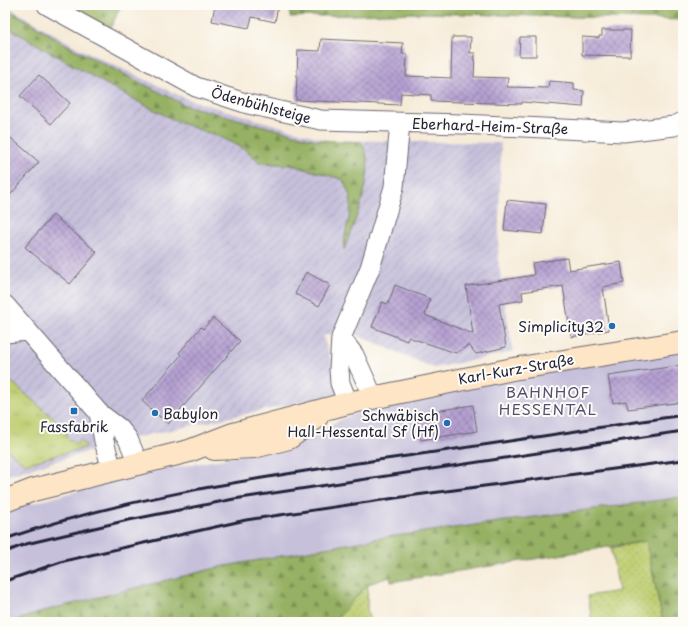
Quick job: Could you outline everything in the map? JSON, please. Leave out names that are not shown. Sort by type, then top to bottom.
[{"type":"main road","name":"Karl-Kurz-Straße","points":[[5,501],[34,490],[189,451],[233,434],[374,397],[513,369],[683,342]]},
{"type":"street","name":"Ödenbühlsteige","points":[[47,5],[196,87],[248,104],[321,120],[400,123]]},
{"type":"street","name":"Eberhard-Heim-Straße","points":[[338,406],[340,383],[340,338],[370,268],[394,187],[400,123],[462,124],[624,132],[674,126],[683,122]]},
{"type":"street","points":[[5,305],[99,414],[119,428],[128,439],[138,463]]},
{"type":"street","points":[[5,333],[27,331]]},
{"type":"street","points":[[340,338],[354,355],[374,397]]},
{"type":"street","points":[[99,414],[105,446],[112,470]]},
{"type":"shaded area","points":[[5,5],[80,49],[187,99],[327,140],[501,143],[498,260],[513,352],[434,368],[345,330],[323,336],[342,393],[134,438],[5,476]]},
{"type":"shaded area","points":[[683,348],[683,497],[380,538],[220,567],[5,622],[5,511],[139,474],[245,455],[292,442],[356,413],[520,374]]},
{"type":"green space","points":[[62,5],[121,5],[109,32]]},
{"type":"green space","points":[[290,5],[683,5],[683,20],[420,13],[290,17]]},
{"type":"green space","points":[[5,7],[74,49],[185,105],[316,140],[361,142],[366,153],[368,166],[367,180],[359,210],[344,250],[344,240],[351,207],[348,189],[342,179],[291,165],[260,163],[250,154],[229,141],[168,117],[106,84],[5,26]]},
{"type":"green space","points":[[5,376],[69,432],[65,436],[76,444],[79,440],[87,447],[25,464],[5,448]]},
{"type":"green space","points":[[683,497],[683,618],[665,622],[663,622],[646,541],[391,582],[390,577],[368,584],[333,622],[10,622],[55,608],[220,567],[380,538]]},
{"type":"green space","points":[[646,541],[663,622],[592,622],[588,596],[619,591],[611,548]]},
{"type":"green space","points":[[368,584],[367,608],[370,622],[333,622]]},
{"type":"building","points":[[215,5],[278,5],[275,22],[252,17],[249,28],[212,21]]},
{"type":"building","points":[[602,30],[631,30],[630,56],[582,55],[582,37],[599,38],[599,36],[602,36]]},
{"type":"building","points":[[452,37],[471,37],[470,53],[475,53],[474,77],[508,78],[507,87],[548,88],[549,81],[574,83],[574,90],[584,91],[583,107],[522,102],[522,104],[431,101],[431,95],[401,93],[400,105],[296,100],[298,50],[320,51],[321,39],[403,43],[402,54],[407,54],[406,76],[451,78]]},
{"type":"building","points":[[520,37],[536,37],[536,56],[519,56]]},
{"type":"building","points":[[39,75],[70,103],[51,124],[20,96]]},
{"type":"building","points":[[5,133],[39,162],[5,201]]},
{"type":"building","points":[[507,200],[546,204],[543,234],[504,230]]},
{"type":"building","points":[[53,215],[97,252],[70,284],[25,247]]},
{"type":"building","points":[[567,258],[569,270],[621,262],[624,283],[603,287],[609,330],[571,337],[563,286],[522,292],[523,300],[499,304],[506,347],[476,354],[469,345],[456,353],[408,337],[407,341],[372,327],[382,302],[388,304],[395,285],[430,299],[425,315],[473,334],[466,286],[534,275],[532,263]]},
{"type":"building","points":[[306,272],[330,285],[319,306],[295,294]]},
{"type":"building","points":[[213,318],[240,341],[168,424],[142,401],[181,355],[179,353],[201,327],[203,329]]},
{"type":"building","points":[[683,365],[683,402],[628,409],[626,401],[613,403],[608,376]]},
{"type":"building","name":"Schwäbisch Hall-Hessental Sf (Hf)","points":[[473,405],[477,431],[421,440],[416,414]]},
{"type":"railway","points":[[5,539],[50,524],[96,512],[237,482],[683,415]]},
{"type":"railway","points":[[5,552],[26,544],[124,521],[234,499],[683,431]]},
{"type":"railway","points":[[5,581],[64,561],[246,520],[416,495],[683,460]]},
{"type":"place","name":"Simplicity32","points":[[612,326]]},
{"type":"place","name":"Fassfabrik","points":[[74,411]]},
{"type":"place","name":"Babylon","points":[[155,413]]},
{"type":"place","name":"Schwäbisch Hall-Hessental Sf (Hf)","points":[[447,423]]},
{"type":"district","name":"BAHNHOF HESSENTAL","points":[[548,400]]}]
